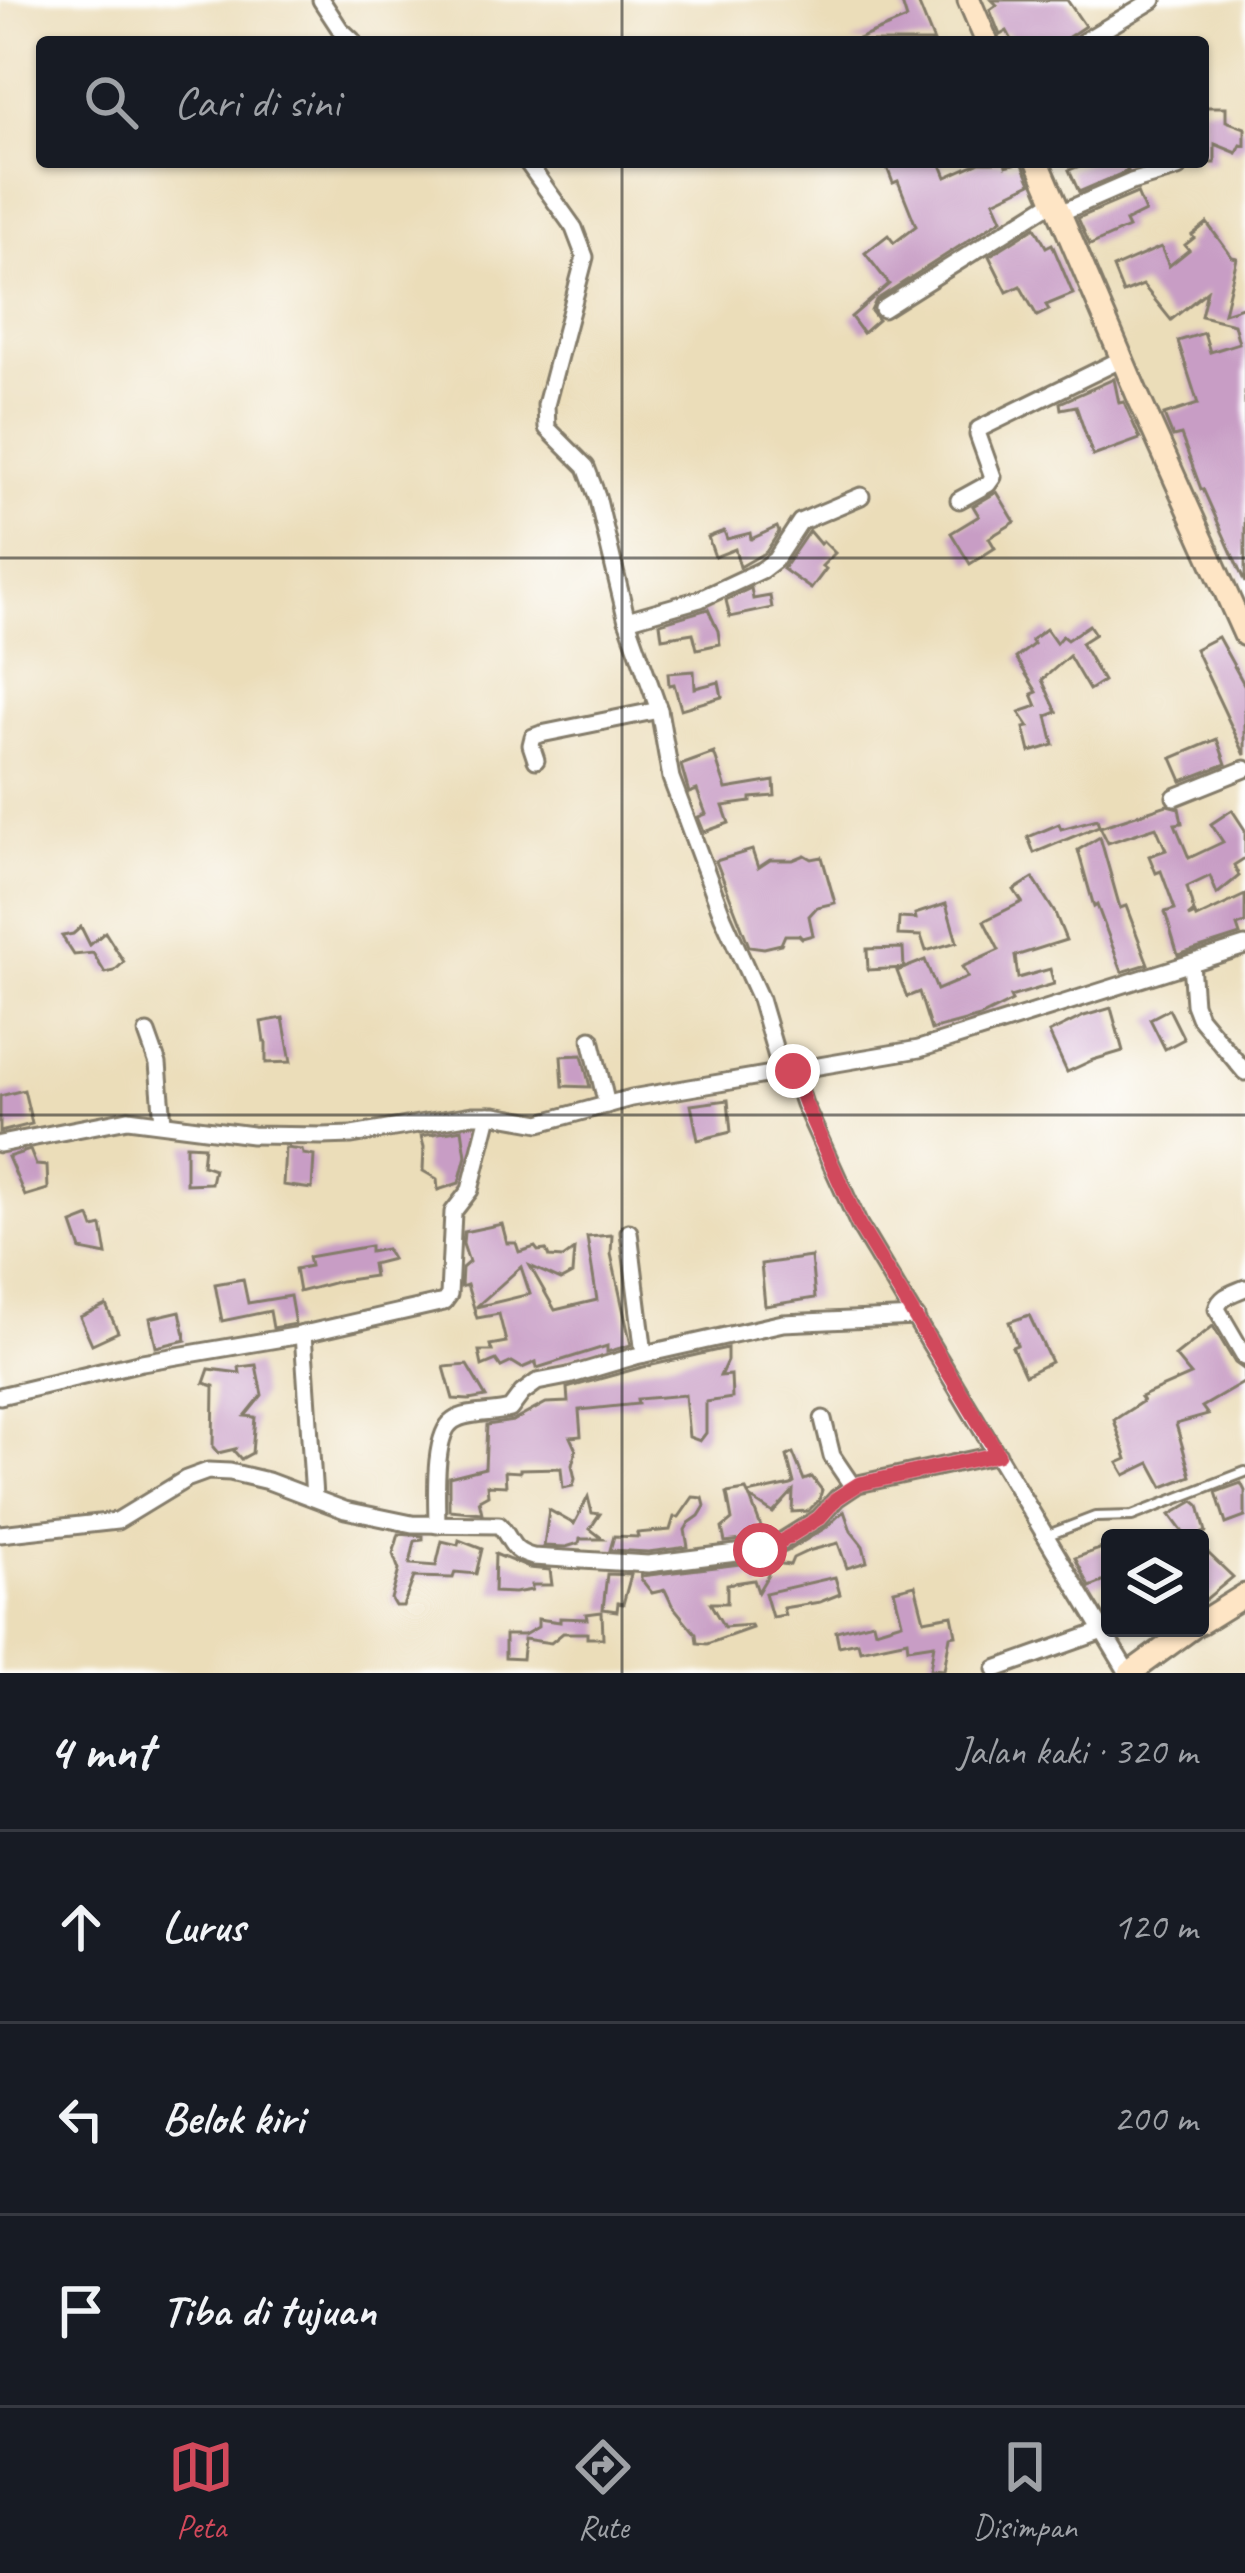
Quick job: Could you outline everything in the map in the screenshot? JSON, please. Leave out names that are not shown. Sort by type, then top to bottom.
[{"type":"main road","points":[[969,0],[984,36]]},
{"type":"main road","points":[[1041,168],[1122,359],[1239,599],[1245,635]]},
{"type":"main road","points":[[1209,1617],[1245,1595]]},
{"type":"main road","points":[[1129,1673],[1179,1637]]},
{"type":"street","points":[[321,0],[348,36]]},
{"type":"street","points":[[1093,36],[1153,0]]},
{"type":"street","points":[[531,168],[574,229],[585,256],[546,405],[547,428],[586,467],[597,496],[627,620],[659,710],[671,778],[686,822],[787,1071],[859,1225],[1101,1628]]},
{"type":"street","points":[[883,309],[1057,206],[1178,168]]},
{"type":"street","points":[[958,500],[993,477],[978,435],[982,426],[1122,359]]},
{"type":"street","points":[[627,620],[700,599],[762,570],[780,554],[800,522],[861,496]]},
{"type":"street","points":[[536,760],[533,737],[659,710]]},
{"type":"street","points":[[1175,797],[1245,769]]},
{"type":"street","points":[[0,1144],[111,1120],[253,1135],[323,1136],[489,1115],[540,1123],[631,1098],[919,1049],[1245,946]]},
{"type":"street","points":[[1191,963],[1198,1017],[1245,1072]]},
{"type":"street","points":[[147,1033],[158,1064],[163,1122]]},
{"type":"street","points":[[591,1040],[607,1105]]},
{"type":"street","points":[[0,1396],[142,1362],[303,1334],[447,1299],[453,1211],[470,1190],[489,1115]]},
{"type":"street","points":[[629,1232],[644,1354]]},
{"type":"street","points":[[1245,1288],[1219,1302],[1216,1309],[1245,1357]]},
{"type":"street","points":[[437,1526],[437,1470],[445,1430],[462,1417],[510,1409],[537,1382],[783,1323],[916,1317]]},
{"type":"street","points":[[303,1334],[314,1497]]},
{"type":"street","points":[[823,1419],[832,1456],[853,1487]]},
{"type":"street","points":[[0,1534],[117,1521],[208,1471],[244,1474],[345,1510],[412,1524],[499,1525],[514,1549],[533,1558],[648,1564],[760,1550],[819,1518],[853,1487],[998,1454]]},
{"type":"street","points":[[996,1669],[1101,1632]]},
{"type":"street","points":[[1107,1637],[1129,1673]]},
{"type":"lane","points":[[1047,1535],[1095,1517],[1132,1516],[1245,1472]]},
{"type":"building","points":[[901,0],[917,0],[932,36],[866,36],[907,19]]},
{"type":"building","points":[[992,0],[1067,0],[1085,26],[1070,36],[1010,36],[1007,31],[1000,35],[990,10],[997,5]]},
{"type":"building","points":[[1209,107],[1226,107],[1226,121],[1245,128],[1245,146],[1237,153],[1215,144],[1215,163],[1209,163]]},
{"type":"building","points":[[887,168],[942,168],[946,177],[966,168],[1025,168],[1031,183],[994,201],[1002,219],[876,300],[871,311],[878,320],[863,333],[851,317],[889,284],[865,253],[888,235],[894,243],[916,226],[898,181],[893,183]]},
{"type":"building","points":[[1127,168],[1128,171],[1079,192],[1069,170]]},
{"type":"building","points":[[1137,193],[1145,212],[1125,222],[1128,228],[1090,245],[1078,218]]},
{"type":"building","points":[[1207,223],[1237,258],[1224,313],[1245,306],[1245,583],[1181,435],[1173,437],[1164,415],[1198,404],[1178,341],[1204,333],[1210,352],[1239,343],[1234,324],[1201,316],[1207,291],[1171,320],[1143,285],[1123,293],[1113,268],[1161,247],[1169,266],[1189,250],[1185,245]]},
{"type":"building","points":[[1035,227],[1046,247],[1052,244],[1073,294],[1046,305],[1049,310],[1037,316],[1020,286],[1007,292],[989,256]]},
{"type":"building","points":[[1114,379],[1119,403],[1124,402],[1140,439],[1093,456],[1076,406],[1061,409],[1060,403]]},
{"type":"building","points":[[997,492],[1015,522],[989,538],[995,548],[970,564],[951,533],[979,516],[973,506]]},
{"type":"building","points":[[777,527],[779,532],[766,552],[740,567],[735,549],[715,557],[708,537],[724,531],[727,539],[750,533],[751,539]]},
{"type":"building","points":[[809,531],[835,553],[822,566],[826,569],[811,589],[783,569]]},
{"type":"building","points":[[751,588],[753,599],[770,596],[772,608],[730,617],[726,600]]},
{"type":"building","points":[[708,609],[720,644],[697,649],[693,633],[662,638],[660,623]]},
{"type":"building","points":[[1089,625],[1095,634],[1081,643],[1103,681],[1089,690],[1069,656],[1042,680],[1057,712],[1047,716],[1054,745],[1030,752],[1024,728],[1029,727],[1019,712],[1037,706],[1032,694],[1037,692],[1016,658],[1046,629],[1056,643]]},
{"type":"building","points":[[1218,637],[1245,686],[1245,755],[1195,649]]},
{"type":"building","points":[[694,671],[695,688],[719,682],[722,697],[681,709],[668,673]]},
{"type":"building","points":[[1217,739],[1226,764],[1182,781],[1172,758]]},
{"type":"building","points":[[714,753],[726,789],[774,781],[775,796],[723,806],[729,823],[704,832],[698,817],[706,814],[697,790],[689,793],[681,765]]},
{"type":"building","points":[[1167,805],[1179,808],[1182,823],[1175,824],[1189,858],[1223,842],[1211,824],[1232,810],[1245,830],[1245,858],[1234,865],[1239,876],[1217,894],[1210,876],[1187,887],[1194,912],[1188,917],[1195,914],[1196,918],[1245,895],[1245,923],[1237,926],[1240,935],[1178,955],[1165,912],[1175,909],[1161,871],[1156,873],[1149,856],[1166,850],[1156,827],[1108,843],[1100,827]]},
{"type":"building","points":[[1097,819],[1099,826],[1034,853],[1028,837],[1059,824],[1061,829]]},
{"type":"building","points":[[1100,837],[1120,908],[1126,906],[1148,964],[1122,972],[1097,905],[1094,907],[1078,850]]},
{"type":"building","points":[[752,850],[758,868],[770,860],[822,857],[835,903],[817,907],[809,916],[813,935],[785,935],[781,944],[749,946],[716,861]]},
{"type":"building","points":[[1033,878],[1066,940],[1015,956],[1018,978],[1050,969],[1054,984],[1010,997],[1012,1001],[980,1017],[931,1030],[919,992],[907,997],[897,971],[925,960],[937,990],[968,977],[962,967],[999,950],[984,921],[1022,902],[1014,890]]},
{"type":"building","points":[[946,904],[957,942],[926,951],[921,936],[898,935],[899,918],[916,919],[915,914]]},
{"type":"building","points":[[81,927],[90,945],[105,932],[124,962],[105,973],[93,953],[74,955],[62,936]]},
{"type":"building","points":[[903,948],[904,968],[868,970],[867,949]]},
{"type":"building","points":[[1111,1008],[1123,1051],[1067,1072],[1049,1033]]},
{"type":"building","points":[[1169,1009],[1184,1039],[1165,1049],[1150,1019]]},
{"type":"building","points":[[283,1018],[291,1062],[266,1063],[261,1022]]},
{"type":"building","points":[[582,1055],[590,1087],[563,1086],[561,1056]]},
{"type":"building","points":[[24,1090],[32,1124],[0,1132],[0,1096]]},
{"type":"building","points":[[728,1100],[731,1132],[698,1140],[691,1105]]},
{"type":"building","points":[[462,1129],[466,1156],[459,1183],[438,1190],[437,1179],[423,1171],[421,1136]]},
{"type":"building","points":[[186,1145],[204,1146],[202,1165],[214,1169],[211,1183],[186,1184]]},
{"type":"building","points":[[285,1148],[314,1156],[312,1189],[283,1185]]},
{"type":"building","points":[[30,1150],[36,1165],[47,1166],[48,1189],[25,1196],[8,1157]]},
{"type":"building","points":[[90,1217],[94,1228],[102,1226],[107,1255],[81,1250],[72,1224]]},
{"type":"building","points":[[502,1224],[507,1243],[516,1243],[519,1252],[535,1247],[546,1250],[549,1257],[563,1258],[574,1250],[572,1274],[561,1280],[530,1266],[555,1310],[597,1300],[587,1237],[612,1235],[611,1254],[631,1345],[607,1352],[607,1346],[537,1368],[536,1362],[522,1368],[512,1362],[501,1367],[496,1360],[482,1366],[479,1351],[492,1351],[490,1345],[506,1342],[499,1314],[477,1318],[467,1285],[461,1287],[462,1268],[469,1262],[464,1232]],"holes":[[[521,1267],[530,1294],[476,1307]]]},
{"type":"building","points":[[370,1246],[370,1252],[386,1249],[392,1259],[372,1264],[374,1276],[299,1292],[295,1269],[310,1266],[308,1257]]},
{"type":"building","points":[[811,1257],[815,1298],[765,1306],[761,1264]]},
{"type":"building","points":[[243,1279],[248,1303],[290,1296],[295,1324],[273,1328],[270,1311],[222,1321],[215,1284]]},
{"type":"building","points":[[106,1305],[118,1332],[92,1344],[80,1317]]},
{"type":"building","points":[[180,1311],[186,1340],[156,1347],[150,1318]]},
{"type":"building","points":[[1029,1315],[1051,1362],[1025,1375],[1012,1347],[1017,1345],[1009,1322]]},
{"type":"building","points":[[1213,1326],[1235,1363],[1245,1370],[1245,1382],[1202,1407],[1208,1415],[1176,1424],[1191,1476],[1163,1487],[1150,1463],[1125,1475],[1118,1463],[1127,1459],[1114,1420],[1143,1401],[1140,1397],[1191,1375],[1175,1356]]},
{"type":"building","points":[[727,1348],[720,1376],[731,1375],[732,1398],[706,1402],[706,1433],[700,1441],[689,1437],[685,1395],[579,1410],[581,1436],[570,1437],[576,1450],[573,1486],[563,1488],[561,1468],[505,1471],[506,1486],[487,1485],[488,1495],[479,1500],[482,1513],[449,1510],[449,1477],[485,1468],[487,1425],[513,1421],[546,1403],[568,1402],[567,1388]]},
{"type":"building","points":[[256,1365],[262,1395],[245,1416],[255,1417],[252,1453],[241,1459],[235,1449],[218,1453],[213,1447],[214,1386],[204,1383],[209,1369],[240,1373],[239,1367]]},
{"type":"building","points":[[467,1365],[486,1397],[453,1399],[444,1367]]},
{"type":"building","points":[[793,1453],[804,1480],[812,1477],[822,1490],[819,1500],[808,1511],[792,1512],[793,1491],[773,1513],[750,1498],[761,1527],[758,1538],[725,1542],[722,1528],[732,1520],[727,1493],[791,1485],[787,1456]]},
{"type":"building","points":[[1241,1483],[1245,1517],[1226,1524],[1216,1492]]},
{"type":"building","points":[[588,1497],[592,1513],[600,1514],[590,1529],[603,1539],[544,1546],[549,1510],[574,1524]]},
{"type":"building","points":[[693,1497],[703,1498],[705,1506],[685,1530],[688,1547],[610,1550],[614,1536],[670,1530],[674,1517],[679,1517]]},
{"type":"building","points":[[1194,1501],[1205,1529],[1180,1529],[1170,1515]]},
{"type":"building","points":[[844,1511],[867,1562],[847,1568],[838,1543],[808,1551],[793,1558],[790,1565],[767,1562],[768,1575],[758,1592],[754,1580],[727,1584],[727,1603],[710,1603],[724,1627],[752,1628],[707,1644],[697,1643],[696,1634],[665,1590],[652,1593],[641,1579],[765,1561],[825,1528]]},
{"type":"building","points":[[399,1534],[423,1536],[415,1541],[410,1564],[436,1566],[442,1541],[458,1545],[459,1540],[482,1549],[476,1574],[414,1577],[403,1606],[395,1606],[391,1599],[399,1570],[393,1554]]},
{"type":"building","points":[[1101,1548],[1101,1583],[1090,1587],[1075,1558]]},
{"type":"building","points":[[495,1554],[529,1568],[550,1570],[552,1585],[494,1592]]},
{"type":"building","points":[[1209,1554],[1233,1577],[1209,1597]]},
{"type":"building","points":[[607,1574],[631,1575],[617,1611],[603,1609]]},
{"type":"building","points":[[835,1577],[840,1594],[783,1608],[785,1615],[772,1617],[765,1593]]},
{"type":"building","points":[[915,1585],[924,1620],[952,1615],[956,1635],[950,1636],[944,1670],[930,1669],[934,1644],[908,1648],[907,1640],[860,1650],[858,1642],[839,1646],[836,1631],[873,1622],[875,1630],[902,1622],[894,1590]]},
{"type":"building","points":[[602,1612],[603,1638],[563,1633],[551,1643],[524,1639],[522,1659],[505,1658],[505,1635],[524,1635],[538,1627],[538,1619],[560,1622],[560,1618],[587,1619],[586,1614]]},
{"type":"route","points":[[760,1550],[819,1518],[859,1484],[998,1454],[859,1225],[793,1071]]}]
